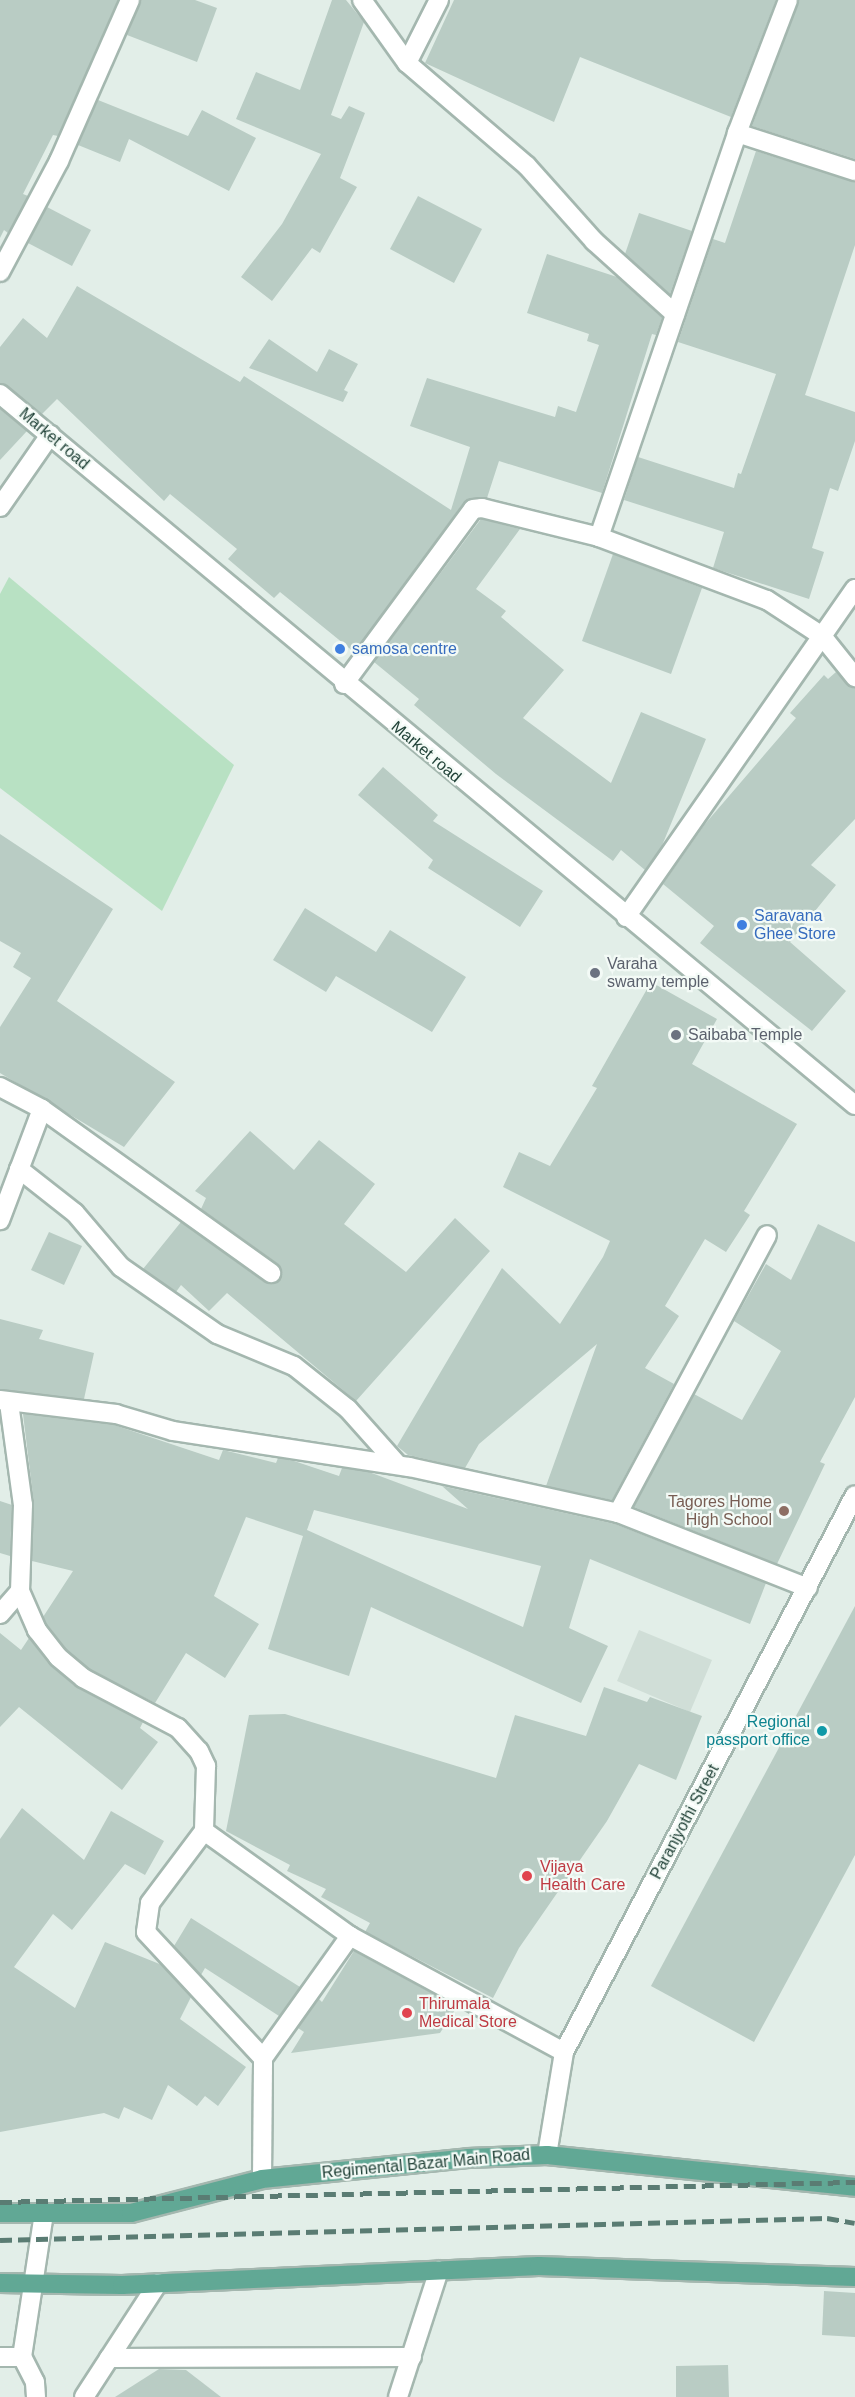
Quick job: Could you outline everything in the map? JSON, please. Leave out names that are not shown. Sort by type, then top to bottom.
[{"type":"main road","name":"Regimental Bazar Main Road","points":[[0,2213],[131,2213],[262,2179],[468,2158],[547,2155],[855,2187]]},
{"type":"main road","points":[[0,2283],[33,2285],[158,2283],[539,2266],[855,2277]]},
{"type":"street","points":[[0,272],[59,161],[130,0]]},
{"type":"street","points":[[362,0],[407,63],[527,166],[594,241],[675,314]]},
{"type":"street","points":[[407,63],[439,0]]},
{"type":"street","points":[[599,537],[737,133],[788,0]]},
{"type":"street","points":[[737,133],[855,171]]},
{"type":"street","name":"Market road","points":[[0,394],[344,684],[855,1105]]},
{"type":"street","points":[[0,507],[50,435]]},
{"type":"street","points":[[344,684],[473,509],[482,508],[599,537],[767,600],[822,636],[855,677]]},
{"type":"street","points":[[626,917],[855,589]]},
{"type":"street","points":[[0,1087],[42,1109],[271,1273]]},
{"type":"street","points":[[0,1220],[42,1109]]},
{"type":"street","points":[[19,1169],[75,1213],[122,1267],[217,1334],[294,1366],[348,1409],[398,1465]]},
{"type":"street","points":[[618,1513],[767,1235]]},
{"type":"street","points":[[263,2058],[146,1932],[150,1903],[204,1832],[206,1766],[199,1751],[178,1728],[83,1678],[58,1657],[37,1630],[20,1591],[23,1505],[5,1401],[116,1414],[173,1431],[398,1465],[618,1513],[808,1588]]},
{"type":"street","name":"Paranjyothi Street","points":[[547,2155],[564,2052],[855,1495]]},
{"type":"street","points":[[0,1614],[20,1591]]},
{"type":"street","points":[[204,1832],[350,1936],[564,2052]]},
{"type":"street","points":[[262,2179],[263,2058],[350,1936]]},
{"type":"street","points":[[36,2397],[35,2382],[22,2357],[44,2213]]},
{"type":"street","points":[[398,2397],[439,2270]]},
{"type":"street","points":[[84,2397],[158,2283]]},
{"type":"street","points":[[0,2357],[22,2357]]},
{"type":"street","points":[[109,2358],[412,2357]]},
{"type":"shaded area","points":[[639,1630],[712,1660],[690,1712],[617,1681]]},
{"type":"green space","points":[[9,577],[234,765],[162,911],[0,788],[0,594]]},
{"type":"building","points":[[0,0],[118,0],[58,136],[53,135],[23,194],[28,196],[8,233],[4,230],[0,238]]},
{"type":"building","points":[[141,0],[195,0],[217,8],[197,62],[127,35]]},
{"type":"building","points":[[332,0],[346,0],[364,22],[331,115],[341,119],[349,106],[365,113],[340,178],[357,187],[320,253],[312,248],[272,301],[241,277],[282,224],[321,154],[236,119],[256,72],[300,90]]},
{"type":"building","points":[[454,0],[776,0],[731,117],[580,57],[554,122],[425,63]]},
{"type":"building","points":[[799,0],[855,0],[855,159],[752,126]]},
{"type":"building","points":[[98,100],[188,136],[202,110],[256,138],[229,191],[129,139],[120,162],[78,145]]},
{"type":"building","points":[[756,151],[855,182],[855,245],[805,395],[855,412],[855,441],[838,491],[830,488],[812,548],[824,552],[809,599],[713,568],[724,532],[624,500],[638,457],[734,488],[738,473],[741,474],[776,374],[678,342],[713,239],[725,243]]},
{"type":"building","points":[[418,196],[482,229],[454,283],[390,249]]},
{"type":"building","points":[[47,207],[91,230],[72,266],[28,243]]},
{"type":"building","points":[[639,213],[692,231],[670,294],[625,254]]},
{"type":"building","points":[[547,254],[617,277],[662,318],[656,335],[652,334],[602,493],[499,461],[487,498],[464,502],[354,652],[280,592],[274,598],[228,559],[237,549],[170,494],[164,501],[57,399],[42,414],[0,383],[0,347],[23,318],[47,338],[77,286],[240,382],[244,376],[451,510],[470,447],[410,426],[427,378],[555,417],[558,406],[576,412],[599,345],[587,341],[589,334],[527,313]]},
{"type":"building","points":[[269,339],[317,372],[329,349],[358,364],[344,390],[348,392],[343,402],[249,368]]},
{"type":"building","points":[[0,409],[27,431],[0,460]]},
{"type":"building","points":[[481,519],[520,529],[476,589],[506,611],[501,617],[564,670],[523,718],[611,783],[641,712],[706,739],[661,848],[645,870],[621,850],[613,861],[496,774],[414,705],[419,699],[374,662]]},
{"type":"building","points":[[613,554],[702,588],[671,674],[582,641]]},
{"type":"building","points":[[836,672],[855,688],[855,819],[811,865],[836,885],[790,942],[846,991],[812,1031],[700,943],[714,926],[663,884],[705,824],[796,718],[790,713],[824,675],[828,679]]},
{"type":"building","points":[[383,767],[438,815],[433,821],[543,891],[520,927],[428,868],[433,860],[358,795]]},
{"type":"building","points":[[0,834],[113,909],[57,1001],[175,1082],[124,1147],[0,1073],[0,1027],[31,978],[13,967],[21,953],[0,941]]},
{"type":"building","points":[[305,908],[376,952],[390,930],[466,977],[432,1032],[336,976],[326,992],[273,960]]},
{"type":"building","points":[[651,982],[717,1019],[692,1064],[797,1124],[744,1211],[750,1215],[726,1252],[705,1239],[665,1306],[679,1316],[645,1368],[674,1384],[612,1500],[546,1486],[597,1344],[479,1444],[465,1468],[408,1455],[397,1446],[502,1268],[560,1324],[603,1257],[610,1241],[503,1187],[519,1152],[550,1166],[597,1088],[592,1086]]},
{"type":"building","points":[[250,1131],[294,1170],[319,1140],[375,1184],[344,1224],[406,1272],[455,1218],[490,1251],[356,1401],[227,1293],[209,1311],[181,1285],[176,1292],[143,1269],[181,1222],[264,1282],[280,1280],[282,1274],[278,1264],[201,1209],[206,1198],[195,1191]]},
{"type":"building","points":[[818,1224],[855,1242],[855,1397],[820,1462],[825,1464],[777,1564],[634,1507],[694,1394],[742,1420],[781,1351],[734,1321],[766,1264],[791,1280]]},
{"type":"building","points":[[49,1232],[82,1246],[64,1285],[31,1270]]},
{"type":"building","points":[[0,1319],[43,1330],[39,1339],[94,1353],[84,1399],[0,1389]]},
{"type":"building","points":[[23,1414],[114,1425],[219,1460],[223,1450],[276,1463],[278,1458],[294,1461],[339,1476],[342,1468],[369,1472],[468,1509],[442,1486],[615,1524],[766,1583],[750,1624],[590,1559],[569,1628],[608,1646],[581,1703],[371,1607],[349,1676],[268,1649],[303,1536],[246,1517],[214,1596],[259,1624],[225,1678],[186,1653],[155,1703],[89,1669],[66,1649],[47,1624],[43,1617],[73,1571],[32,1561],[34,1504]],"holes":[[[314,1510],[541,1566],[523,1627],[307,1530]]]},
{"type":"building","points":[[0,1501],[12,1505],[10,1556],[0,1553]]},
{"type":"building","name":"Regional passport office","points":[[855,1606],[855,1855],[754,2042],[651,1986]]},
{"type":"building","points":[[0,1633],[21,1650],[29,1638],[49,1664],[76,1687],[143,1722],[140,1728],[158,1742],[122,1790],[19,1707],[0,1727]]},
{"type":"building","points":[[604,1687],[647,1702],[650,1697],[702,1716],[676,1780],[639,1764],[607,1821],[519,1948],[493,1998],[365,1932],[370,1923],[321,1897],[326,1889],[287,1871],[290,1865],[226,1831],[249,1715],[285,1714],[496,1778],[515,1715],[586,1736]]},
{"type":"building","points":[[22,1808],[84,1860],[111,1811],[164,1841],[145,1875],[125,1864],[72,1930],[53,1914],[14,1967],[75,2008],[105,1942],[162,1965],[191,1997],[180,2019],[246,2067],[218,2106],[205,2096],[197,2106],[168,2085],[152,2120],[124,2107],[119,2119],[104,2113],[0,2132],[0,1839]]},
{"type":"building","points":[[191,1918],[300,1987],[279,2016],[205,1968],[201,1975],[174,1946]]},
{"type":"building","points":[[354,1951],[457,2007],[440,2033],[291,2053],[304,2032],[298,2028],[319,1999],[322,2002]]},
{"type":"building","points":[[824,2291],[855,2293],[855,2337],[822,2335]]},
{"type":"building","points":[[728,2365],[729,2397],[676,2397],[676,2366]]},
{"type":"building","points":[[159,2369],[186,2370],[221,2397],[115,2397]]},
{"type":"railway","points":[[0,2202],[855,2182]]},
{"type":"railway","points":[[0,2240],[827,2218],[855,2223]]},
{"type":"place","name":"samosa centre","points":[[340,649]]},
{"type":"place","name":"Saravana Ghee Store","points":[[742,925]]},
{"type":"place","name":"Varaha swamy temple","points":[[595,973]]},
{"type":"place","name":"Saibaba Temple","points":[[676,1035]]},
{"type":"place","name":"Tagores Home High School","points":[[784,1511]]},
{"type":"place","name":"Regional passport office","points":[[822,1731]]},
{"type":"place","name":"Vijaya Health Care","points":[[527,1876]]},
{"type":"place","name":"Thirumala Medical Store","points":[[407,2013]]}]
